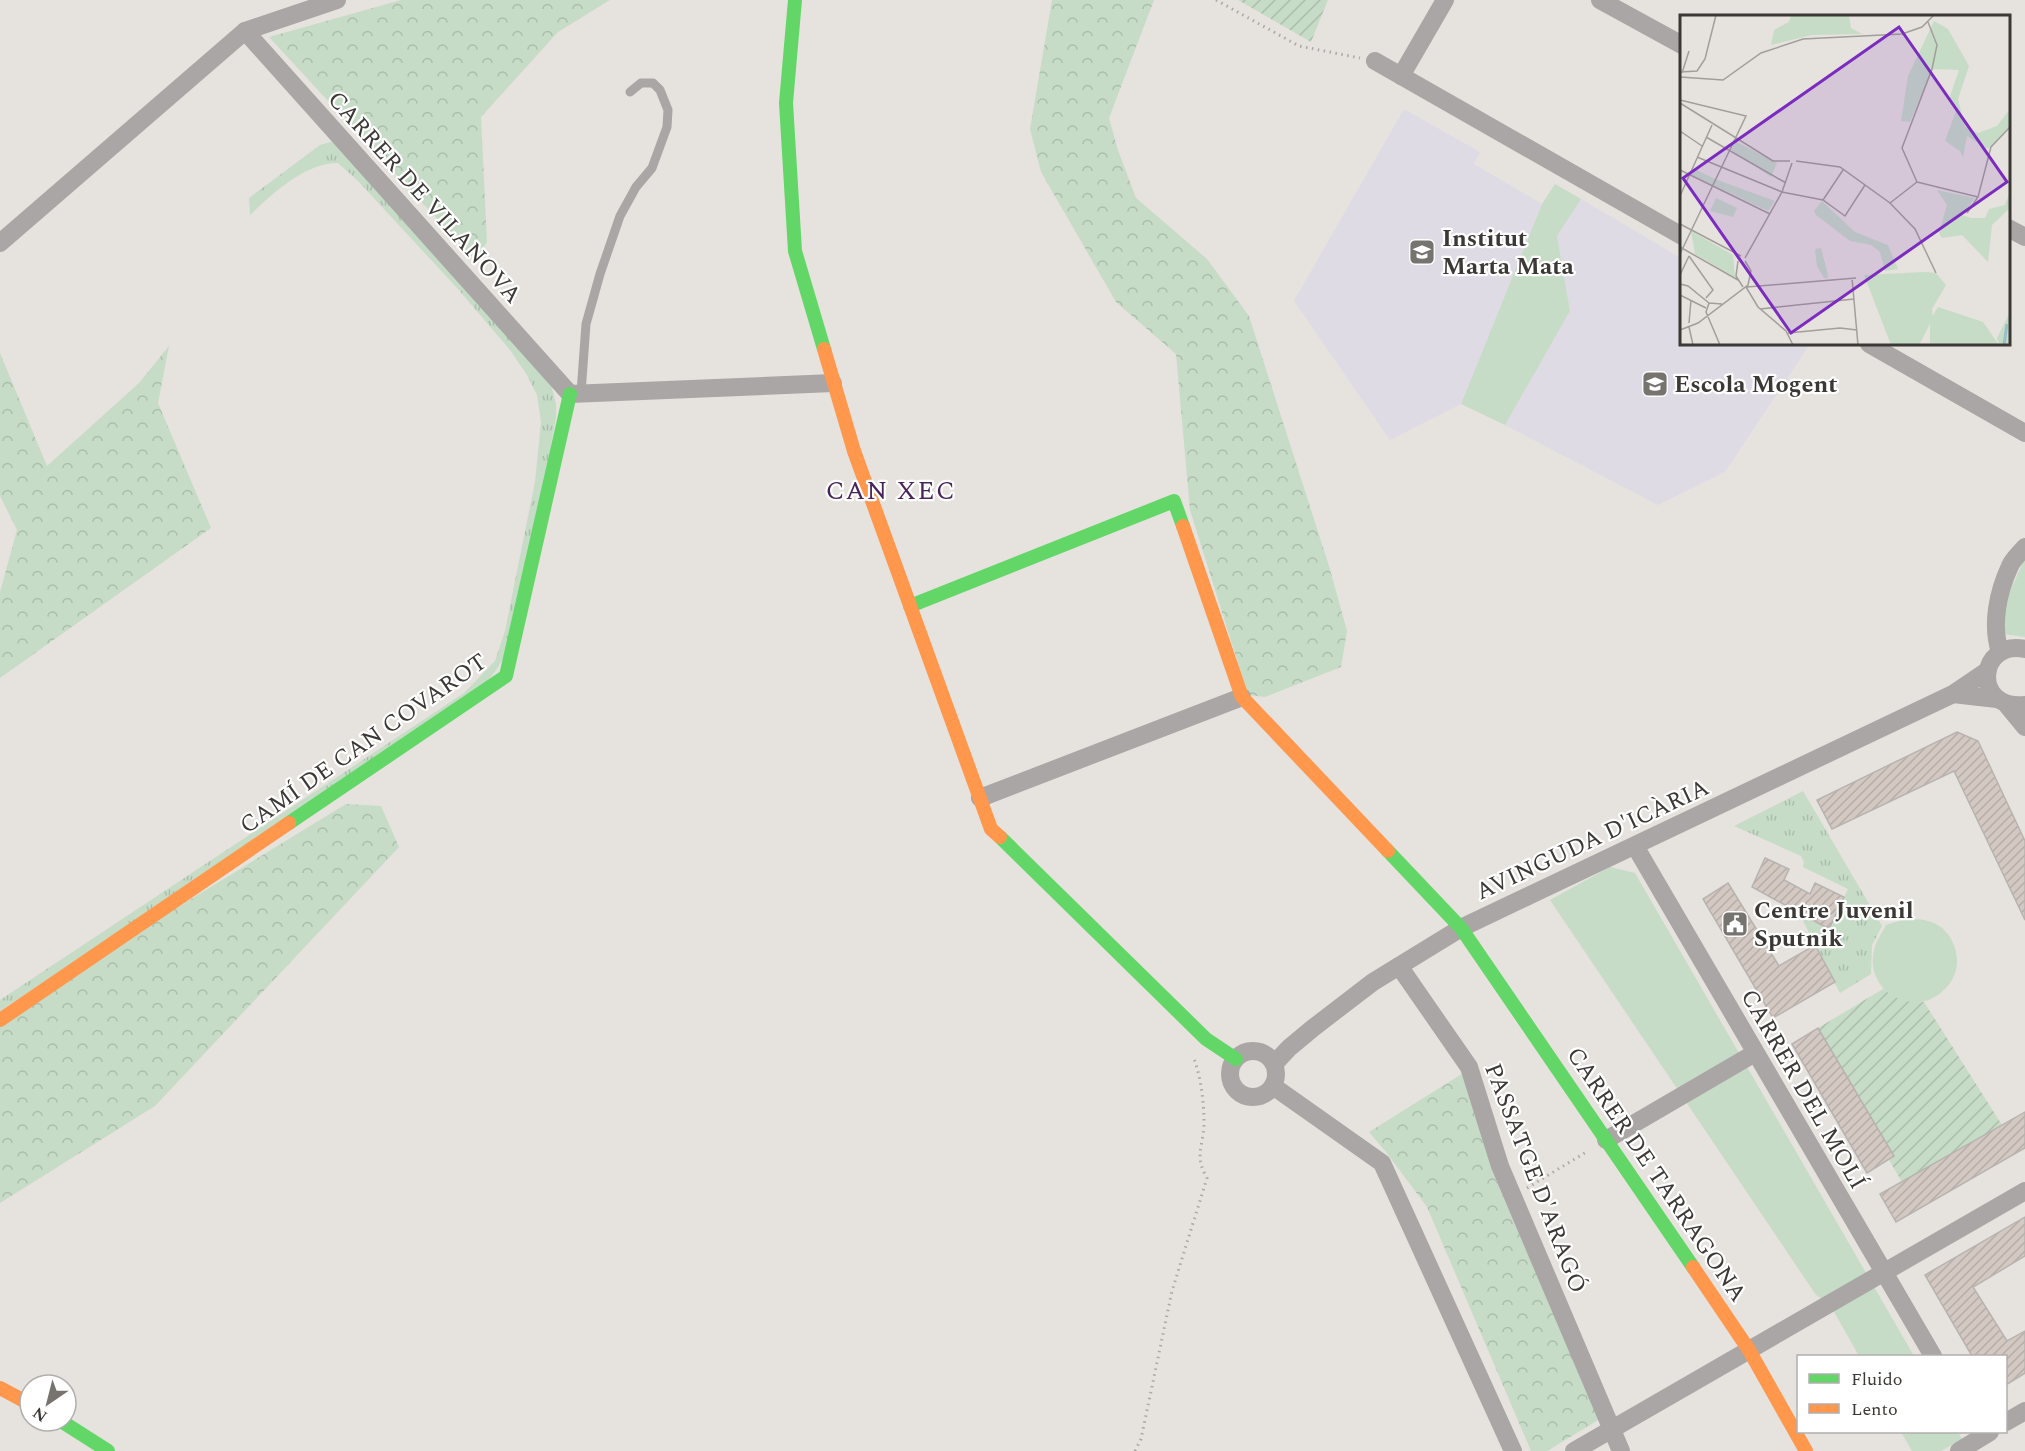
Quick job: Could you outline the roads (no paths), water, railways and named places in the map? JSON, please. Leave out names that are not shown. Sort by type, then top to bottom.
[{"type":"street","points":[[0,243],[245,31],[337,0]]},
{"type":"street","points":[[795,0],[786,103],[795,251],[854,452],[991,829],[1206,1039],[1236,1059]]},
{"type":"street","points":[[1401,76],[1445,0]]},
{"type":"street","points":[[1600,0],[1680,44]]},
{"type":"street","name":"CARRER DE VILANOVA","points":[[245,31],[576,394]]},
{"type":"street","points":[[1375,61],[1680,235]]},
{"type":"street","points":[[2010,229],[2025,237]]},
{"type":"street","points":[[1871,345],[2025,432]]},
{"type":"street","points":[[576,394],[833,383]]},
{"type":"street","name":"CAMÍ DE CAN COVAROT","points":[[0,1020],[506,676],[576,394]]},
{"type":"street","points":[[910,606],[1174,501],[1242,697],[980,798]]},
{"type":"street","points":[[2000,652],[1996,618],[2000,595],[2011,565],[2025,547]]},
{"type":"street","points":[[2025,649],[2016,647],[2000,652],[1987,671],[1988,685],[2010,703],[2025,727]]},
{"type":"street","name":"AVINGUDA D'ICÀRIA","points":[[1274,1064],[1313,1028],[1373,982],[1461,928],[1953,694],[1987,671]]},
{"type":"street","points":[[1953,694],[2010,703]]},
{"type":"street","name":"CARRER DE TARRAGONA","points":[[1242,697],[1461,928],[1749,1350],[1806,1451]]},
{"type":"street","name":"CARRER DEL MOLÍ","points":[[1635,846],[1932,1355]]},
{"type":"street","name":"PASSATGE D'ARAGÓ","points":[[1399,966],[1469,1067],[1500,1166],[1621,1451]]},
{"type":"street","points":[[1249,1051],[1264,1053],[1274,1064],[1276,1071],[1273,1086],[1268,1092],[1254,1097],[1239,1092],[1234,1087],[1230,1072],[1236,1059],[1249,1051]]},
{"type":"street","points":[[1606,1140],[1755,1053]]},
{"type":"street","points":[[1273,1086],[1382,1162],[1513,1451]]},
{"type":"street","points":[[1574,1451],[2025,1191]]},
{"type":"street","points":[[0,1388],[18,1398]]},
{"type":"street","points":[[2007,1421],[2025,1411]]},
{"type":"street","points":[[78,1432],[108,1451]]},
{"type":"street","points":[[1959,1451],[1983,1438]]},
{"type":"lane","points":[[576,394],[584,381],[586,324],[600,274],[621,216],[636,187],[652,168],[667,127],[668,111],[660,90],[653,83],[641,83],[630,92]]},
{"type":"place","name":"Institut Marta Mata","points":[[1422,252]]},
{"type":"place","name":"Escola Mogent","points":[[1655,384]]},
{"type":"place","name":"Centre Juvenil Sputnik","points":[[1735,924]]},
{"type":"district","name":"CAN XEC","points":[[891,490]]}]
